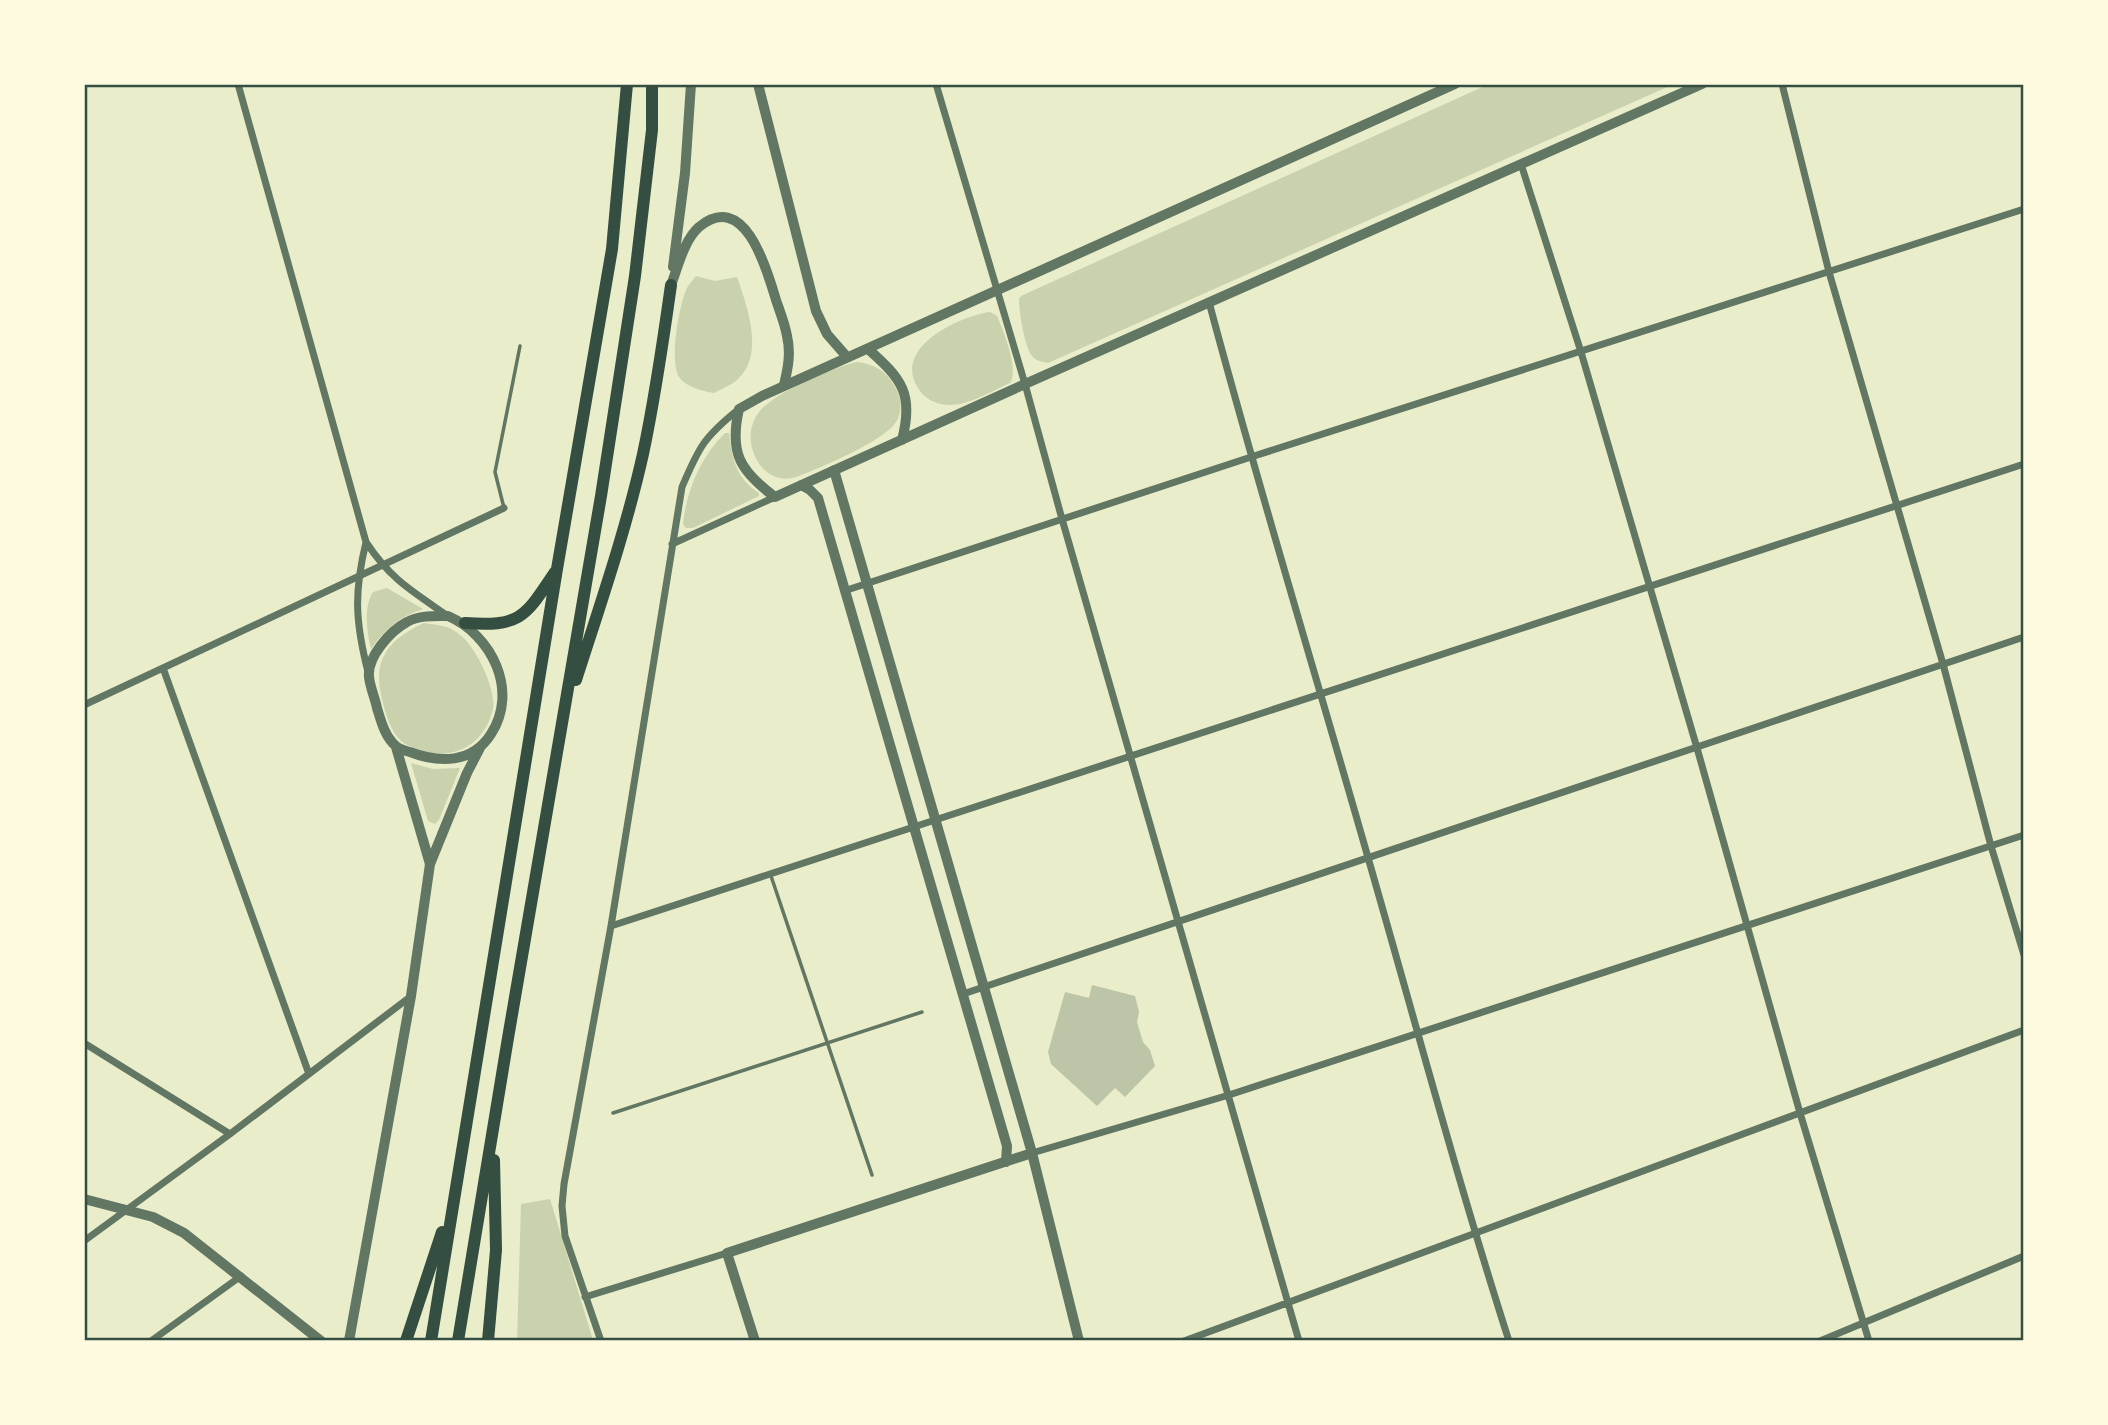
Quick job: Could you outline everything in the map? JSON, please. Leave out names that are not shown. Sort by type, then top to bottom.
[{"type":"highway","points":[[431,1341],[612,249],[627,84]]},
{"type":"highway","points":[[458,1341],[563,723],[635,276],[652,130],[652,84]]},
{"type":"highway","points":[[563,723],[622,534],[642,455],[657,382],[671,285]]},
{"type":"highway","points":[[465,623],[493,625],[515,620],[531,608],[557,569]]},
{"type":"highway","points":[[488,1341],[496,1250],[493,1128]]},
{"type":"highway","points":[[406,1341],[433,1263],[458,1175]]},
{"type":"street","points":[[238,84],[366,542],[382,565],[400,583],[449,616],[465,623],[487,647],[503,689],[502,709],[497,722],[467,774],[430,864],[411,996],[349,1341]]},
{"type":"street","points":[[671,285],[685,173],[691,84]]},
{"type":"street","points":[[758,84],[816,311],[827,334],[847,358]]},
{"type":"street","points":[[936,84],[1025,384],[1299,1341]]},
{"type":"street","points":[[601,1341],[565,1236],[562,1206],[611,926],[682,487],[698,448],[716,427],[739,409],[785,385],[1455,84]]},
{"type":"street","points":[[672,544],[1025,384],[1702,84]]},
{"type":"street","points":[[1782,84],[1829,272],[2024,955]]},
{"type":"street","points":[[1521,164],[1581,352],[1800,1113],[1869,1341]]},
{"type":"street","points":[[844,591],[1251,457],[2024,209]]},
{"type":"street","points":[[671,285],[683,251],[698,228],[714,218],[729,218],[747,229],[767,270],[787,337],[789,360],[785,385]]},
{"type":"street","points":[[1209,302],[1251,457],[1475,1233],[1509,1341]]},
{"type":"street","points":[[868,349],[892,371],[903,389],[908,417],[902,440]]},
{"type":"street","points":[[739,409],[735,428],[739,461],[749,477],[775,498]]},
{"type":"street","points":[[611,926],[2024,464]]},
{"type":"street","points":[[834,470],[1032,1153],[1079,1341]]},
{"type":"street","points":[[801,485],[818,498],[1007,1146],[1006,1162]]},
{"type":"street","points":[[84,705],[504,508]]},
{"type":"street","points":[[366,542],[356,597],[361,645],[382,726],[396,747],[430,864]]},
{"type":"street","points":[[369,675],[372,661],[382,645],[402,625],[424,617],[449,616]]},
{"type":"street","points":[[962,994],[2024,637]]},
{"type":"street","points":[[163,668],[309,1074]]},
{"type":"street","points":[[396,747],[438,761],[456,760],[481,746]]},
{"type":"street","points":[[585,1297],[1032,1153],[1229,1095],[2024,835]]},
{"type":"street","points":[[84,1241],[411,996]]},
{"type":"street","points":[[1184,1341],[2024,1030]]},
{"type":"street","points":[[84,1043],[230,1134]]},
{"type":"street","points":[[84,1199],[153,1217],[184,1233],[321,1341]]},
{"type":"street","points":[[727,1253],[755,1341]]},
{"type":"street","points":[[1820,1341],[2024,1256]]},
{"type":"street","points":[[151,1341],[241,1276]]},
{"type":"lane","points":[[504,508],[495,472],[520,346]]},
{"type":"lane","points":[[770,874],[872,1175]]},
{"type":"lane","points":[[614,1113],[922,1012]]},
{"type":"green space","points":[[1489,84],[1674,84],[1048,363],[1032,356],[1021,320],[1019,298],[1023,295]]},
{"type":"green space","points":[[696,276],[715,281],[737,277],[749,315],[752,343],[751,357],[746,369],[736,381],[714,393],[699,390],[686,383],[679,377],[676,369],[676,334],[681,309],[687,288]]},
{"type":"green space","points":[[990,312],[997,316],[1010,350],[1013,369],[1010,383],[965,403],[950,405],[931,401],[918,388],[912,373],[914,360],[921,347],[947,327]]},
{"type":"green space","points":[[857,362],[879,369],[892,381],[900,404],[900,414],[896,422],[866,445],[799,476],[786,479],[775,477],[765,470],[752,449],[753,424],[759,412],[790,389],[834,369]]},
{"type":"green space","points":[[725,433],[729,433],[736,467],[759,496],[693,528],[686,528],[683,524],[691,486],[708,453]]},
{"type":"green space","points":[[387,588],[423,609],[394,624],[371,649],[367,628],[368,605],[373,592]]},
{"type":"green space","points":[[424,623],[451,629],[465,640],[484,669],[492,691],[493,709],[482,733],[474,742],[453,752],[428,752],[402,742],[387,718],[383,703],[379,675],[385,654],[400,637]]},
{"type":"green space","points":[[411,763],[433,769],[460,768],[435,824],[428,821]]},
{"type":"green space","points":[[550,1199],[593,1340],[517,1341],[521,1204]]},
{"type":"building","points":[[1092,985],[1135,996],[1139,1012],[1137,1022],[1155,1066],[1125,1097],[1115,1088],[1097,1106],[1051,1064],[1048,1052],[1065,992],[1089,998]]}]
